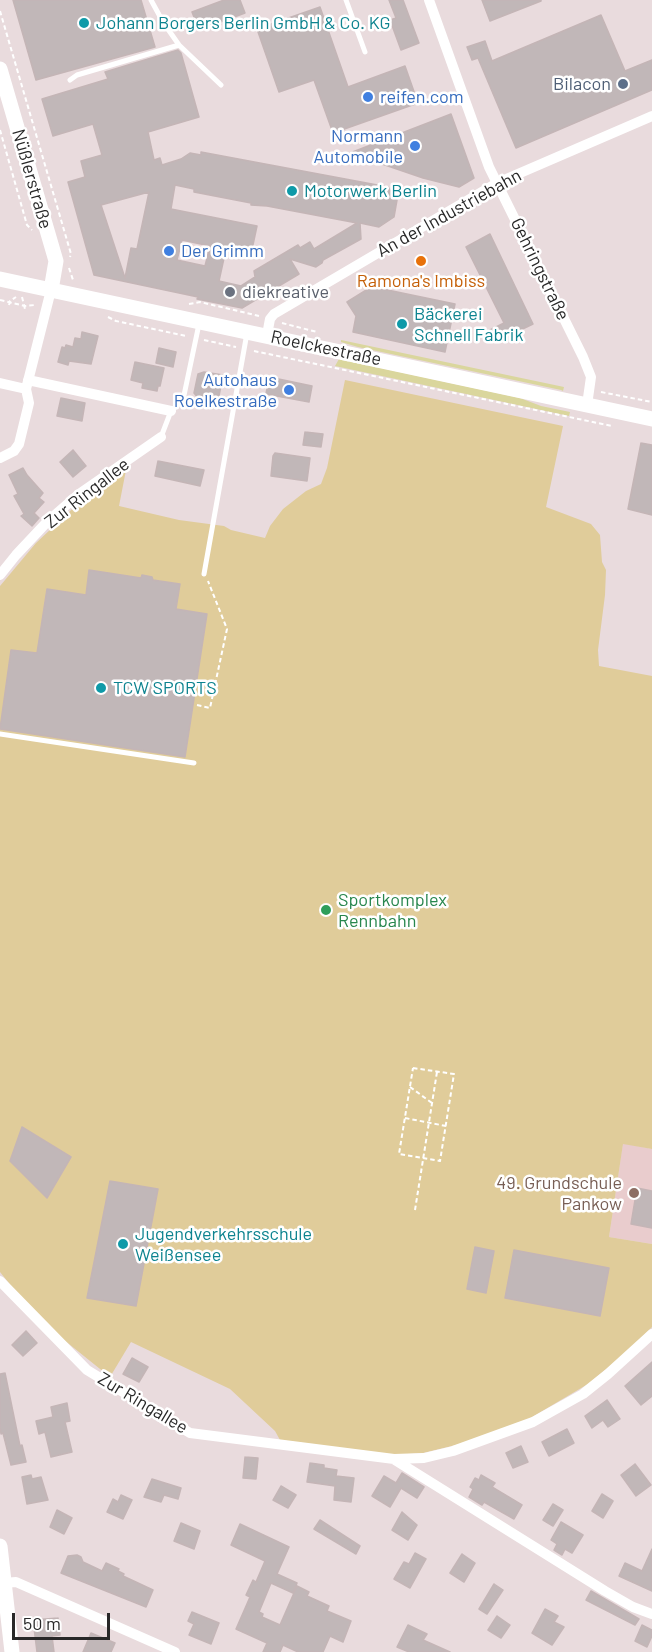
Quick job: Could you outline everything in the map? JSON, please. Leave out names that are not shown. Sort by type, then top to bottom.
[{"type":"main road","name":"Nüßlerstraße","points":[[0,69],[56,261],[50,296]]},
{"type":"main road","name":"Roelckestraße","points":[[0,279],[50,296],[200,321],[652,419]]},
{"type":"main road","points":[[0,1546],[12,1652]]},
{"type":"street","name":"Gehringstraße","points":[[429,0],[474,127],[497,183],[591,377],[587,405]]},
{"type":"street","name":"An der Industriebahn","points":[[267,335],[270,319],[274,314],[497,183],[652,116]]},
{"type":"street","points":[[0,458],[14,451],[19,444],[29,403],[27,385],[50,296]]},
{"type":"street","points":[[0,383],[27,385],[171,411]]},
{"type":"street","name":"Zur Ringallee","points":[[0,575],[47,522],[79,494],[161,437]]},
{"type":"street","name":"Zur Ringallee","points":[[0,1281],[87,1370],[190,1433],[394,1459],[424,1458],[453,1451],[533,1422],[583,1394],[652,1334]]},
{"type":"street","name":"Zur Ringallee","points":[[394,1459],[605,1591],[633,1607],[652,1614]]},
{"type":"street","points":[[4,1583],[16,1582],[175,1652]]},
{"type":"lane","points":[[151,0],[163,22],[180,45],[221,85]]},
{"type":"lane","points":[[346,0],[365,52]]},
{"type":"lane","points":[[70,80],[77,75],[180,45]]},
{"type":"lane","name":"Zur Ringallee","points":[[161,437],[171,411],[183,400],[200,321]]},
{"type":"lane","points":[[204,574],[247,331]]},
{"type":"lane","points":[[0,734],[194,763]]},
{"type":"path","points":[[0,10],[71,254],[68,264],[73,280]]},
{"type":"path","points":[[0,130],[27,225],[35,234]]},
{"type":"path","points":[[9,304],[21,294],[25,307]]},
{"type":"path","points":[[0,300],[25,307],[50,296]]},
{"type":"path","points":[[188,304],[200,302],[257,315]]},
{"type":"path","points":[[100,313],[116,321],[613,426]]},
{"type":"path","points":[[609,393],[652,402]]},
{"type":"path","points":[[197,705],[210,708],[227,629],[204,574]]},
{"type":"path","points":[[413,1068],[454,1074],[440,1161],[399,1154],[410,1087],[413,1068]]},
{"type":"path","points":[[415,1210],[437,1072]]},
{"type":"path","points":[[410,1087],[432,1103]]},
{"type":"path","points":[[405,1119],[446,1126]]},
{"type":"shaded area","points":[[341,340],[564,387],[563,391],[358,347],[341,342]]},
{"type":"shaded area","points":[[339,359],[520,398],[541,406],[570,412],[569,416],[335,366]]},
{"type":"shaded area","name":"Sportkomplex Rennbahn","points":[[345,380],[563,426],[546,507],[591,524],[600,535],[602,562],[606,570],[598,650],[599,666],[652,676],[652,1149],[623,1144],[609,1237],[652,1244],[652,1327],[628,1351],[588,1384],[522,1423],[485,1438],[423,1453],[393,1455],[280,1440],[275,1431],[230,1389],[131,1342],[110,1377],[32,1312],[0,1272],[0,586],[36,543],[85,497],[127,465],[119,506],[179,520],[224,526],[231,530],[265,538],[270,526],[283,509],[306,491],[321,484],[327,468]]},
{"type":"shaded area","name":"49. Grundschule Pankow","points":[[623,1143],[652,1149],[652,1244],[609,1237]]},
{"type":"building","name":"Johann Borgers Berlin GmbH & Co. KG","points":[[13,0],[141,0],[155,47],[36,80]]},
{"type":"building","points":[[224,0],[240,0],[245,13],[199,30],[192,12]]},
{"type":"building","points":[[389,0],[403,0],[419,43],[401,50],[390,20],[396,18]]},
{"type":"building","points":[[482,0],[541,0],[541,1],[490,21]]},
{"type":"building","points":[[320,7],[348,87],[405,66],[418,103],[333,133],[314,80],[279,92],[257,29]]},
{"type":"building","points":[[601,15],[625,71],[652,60],[652,90],[516,148],[478,58],[472,60],[467,47],[485,41],[492,61]]},
{"type":"building","points":[[178,50],[181,53],[199,117],[148,132],[154,160],[160,158],[162,165],[181,159],[190,153],[201,155],[201,152],[388,187],[397,200],[394,217],[379,227],[360,223],[361,239],[323,260],[316,267],[290,259],[299,274],[242,308],[94,275],[68,182],[85,177],[81,161],[102,155],[93,124],[53,136],[42,99],[108,79],[105,72]],"holes":[[[175,185],[194,189],[194,192],[251,203],[251,205],[357,223],[314,249],[310,242],[300,248],[298,245],[254,271],[255,277],[241,286],[219,281],[226,249],[251,254],[257,226],[171,209]],[[149,192],[137,249],[131,248],[125,278],[101,205]],[[182,240],[210,246],[205,266],[177,260]]]},
{"type":"building","name":"Normann Automobile","points":[[451,114],[474,178],[459,187],[423,178],[350,153]]},
{"type":"building","points":[[490,234],[533,324],[490,342],[486,332],[504,323],[466,247]]},
{"type":"building","name":"Bäckerei Schnell Fabrik","points":[[376,284],[378,288],[455,304],[445,352],[353,332],[356,316],[347,302]]},
{"type":"building","points":[[82,332],[98,336],[91,364],[69,361],[68,365],[58,362],[62,347],[65,348],[66,345],[73,347],[75,338],[81,339]]},
{"type":"building","points":[[159,348],[176,352],[173,367],[156,363]]},
{"type":"building","points":[[135,362],[164,368],[157,391],[142,388],[143,383],[131,380]]},
{"type":"building","points":[[204,372],[223,375],[218,401],[198,398],[194,393],[198,374]]},
{"type":"building","name":"Autohaus Roelkestraße","points":[[269,377],[312,386],[309,402],[266,394]]},
{"type":"building","points":[[61,398],[85,403],[82,421],[57,416]]},
{"type":"building","points":[[305,432],[323,434],[321,447],[303,445]]},
{"type":"building","points":[[641,443],[652,445],[652,515],[628,509]]},
{"type":"building","points":[[73,450],[86,466],[73,477],[60,462]]},
{"type":"building","points":[[275,453],[310,458],[307,481],[271,476]]},
{"type":"building","points":[[158,461],[204,470],[200,486],[155,476]]},
{"type":"building","points":[[23,468],[43,493],[39,498],[44,502],[34,513],[39,518],[32,526],[21,516],[24,514],[14,496],[18,494],[9,475]]},
{"type":"building","name":"TCW SPORTS","points":[[89,570],[141,578],[142,575],[152,577],[153,580],[180,584],[176,609],[207,614],[185,757],[0,729],[11,650],[37,653],[47,589],[86,595]]},
{"type":"building","points":[[22,1127],[71,1157],[47,1198],[10,1161]]},
{"type":"building","name":"Jugendverkehrsschule Weißensee","points":[[110,1181],[158,1189],[136,1306],[87,1298]]},
{"type":"building","points":[[637,1188],[652,1191],[652,1228],[631,1224]]},
{"type":"building","points":[[475,1247],[494,1251],[486,1293],[467,1289]]},
{"type":"building","points":[[514,1250],[609,1268],[600,1316],[505,1298]]},
{"type":"building","points":[[26,1331],[37,1343],[23,1356],[12,1345]]},
{"type":"building","points":[[132,1358],[148,1367],[139,1382],[123,1374]]},
{"type":"building","points":[[652,1362],[652,1396],[641,1405],[625,1386]]},
{"type":"building","points":[[5,1373],[20,1446],[22,1445],[26,1462],[11,1465],[0,1427],[0,1374]]},
{"type":"building","points":[[607,1400],[620,1419],[608,1427],[603,1420],[592,1428],[585,1416]]},
{"type":"building","points":[[67,1403],[70,1421],[65,1422],[72,1452],[51,1457],[45,1432],[39,1434],[36,1421],[53,1417],[51,1407]]},
{"type":"building","points":[[567,1429],[574,1443],[549,1456],[542,1442]]},
{"type":"building","points":[[521,1446],[528,1462],[513,1468],[506,1453]]},
{"type":"building","points":[[245,1457],[258,1458],[256,1479],[243,1478]]},
{"type":"building","points":[[310,1463],[337,1470],[336,1476],[354,1478],[351,1502],[334,1500],[335,1486],[307,1482]]},
{"type":"building","points":[[635,1464],[651,1485],[636,1496],[621,1475]]},
{"type":"building","points":[[402,1473],[424,1487],[417,1498],[401,1488],[390,1507],[372,1496],[384,1476],[396,1483]]},
{"type":"building","points":[[31,1475],[32,1479],[41,1477],[48,1500],[27,1504],[22,1477]]},
{"type":"building","points":[[481,1475],[495,1483],[492,1487],[522,1505],[514,1519],[484,1502],[482,1505],[469,1497],[473,1489],[470,1487],[475,1478],[479,1480]]},
{"type":"building","points":[[152,1479],[181,1488],[178,1499],[164,1495],[161,1502],[144,1497]]},
{"type":"building","points":[[281,1486],[296,1495],[288,1508],[273,1500]]},
{"type":"building","points":[[602,1494],[613,1501],[603,1518],[592,1511]]},
{"type":"building","points":[[121,1495],[132,1500],[123,1519],[107,1512],[113,1499],[118,1502]]},
{"type":"building","points":[[553,1504],[563,1510],[553,1526],[543,1520]]},
{"type":"building","points":[[57,1510],[72,1518],[64,1534],[50,1527]]},
{"type":"building","points":[[402,1512],[417,1525],[408,1540],[392,1530]]},
{"type":"building","points":[[320,1520],[360,1546],[356,1554],[314,1529]]},
{"type":"building","points":[[561,1522],[583,1535],[572,1553],[565,1549],[562,1555],[554,1550],[557,1544],[551,1540]]},
{"type":"building","points":[[181,1523],[200,1531],[194,1549],[174,1541]]},
{"type":"building","points":[[240,1524],[289,1547],[277,1574],[297,1583],[293,1593],[271,1583],[259,1612],[263,1614],[262,1617],[280,1625],[297,1586],[309,1592],[307,1596],[329,1606],[327,1611],[351,1621],[343,1642],[330,1636],[323,1652],[298,1652],[283,1645],[280,1652],[263,1652],[267,1643],[236,1629],[250,1597],[246,1595],[253,1580],[256,1582],[265,1561],[231,1545]]},
{"type":"building","points":[[652,1549],[652,1591],[619,1576],[625,1563],[642,1571]]},
{"type":"building","points":[[415,1553],[426,1559],[410,1588],[394,1579],[404,1562],[409,1564]]},
{"type":"building","points":[[462,1554],[475,1563],[464,1582],[450,1573]]},
{"type":"building","points":[[77,1555],[83,1562],[102,1571],[106,1563],[119,1569],[118,1571],[124,1574],[123,1576],[153,1590],[146,1607],[61,1573],[68,1556]]},
{"type":"building","points":[[494,1584],[503,1590],[487,1614],[479,1609]]},
{"type":"building","points":[[591,1591],[639,1619],[635,1625],[586,1600]]},
{"type":"building","points":[[545,1609],[558,1616],[554,1622],[564,1627],[552,1645],[532,1633]]},
{"type":"building","points":[[192,1612],[219,1623],[211,1644],[189,1635],[194,1624],[188,1621]]},
{"type":"building","points":[[497,1616],[510,1625],[501,1638],[488,1630]]},
{"type":"building","points":[[58,1618],[60,1635],[52,1636],[54,1652],[37,1652],[33,1620]]},
{"type":"building","points":[[408,1625],[427,1634],[423,1640],[450,1652],[409,1652],[397,1647]]},
{"type":"building","points":[[642,1625],[652,1630],[647,1647],[635,1641]]},
{"type":"building","points":[[91,1633],[115,1643],[111,1652],[83,1652]]},
{"type":"place","name":"Johann Borgers Berlin GmbH & Co. KG","points":[[84,23]]},
{"type":"place","name":"Bilacon","points":[[623,84]]},
{"type":"place","name":"reifen.com","points":[[368,97]]},
{"type":"place","name":"Normann Automobile","points":[[415,146]]},
{"type":"place","name":"Motorwerk Berlin","points":[[292,191]]},
{"type":"place","name":"Der Grimm","points":[[169,251]]},
{"type":"place","name":"Ramona's Imbiss","points":[[421,261]]},
{"type":"place","name":"diekreative","points":[[230,292]]},
{"type":"place","name":"Bäckerei Schnell Fabrik","points":[[402,324]]},
{"type":"place","name":"Autohaus Roelkestraße","points":[[289,390]]},
{"type":"place","name":"TCW SPORTS","points":[[101,688]]},
{"type":"place","name":"Sportkomplex Rennbahn","points":[[326,910]]},
{"type":"place","name":"49. Grundschule Pankow","points":[[634,1193]]},
{"type":"place","name":"Jugendverkehrsschule Weißensee","points":[[123,1244]]}]
